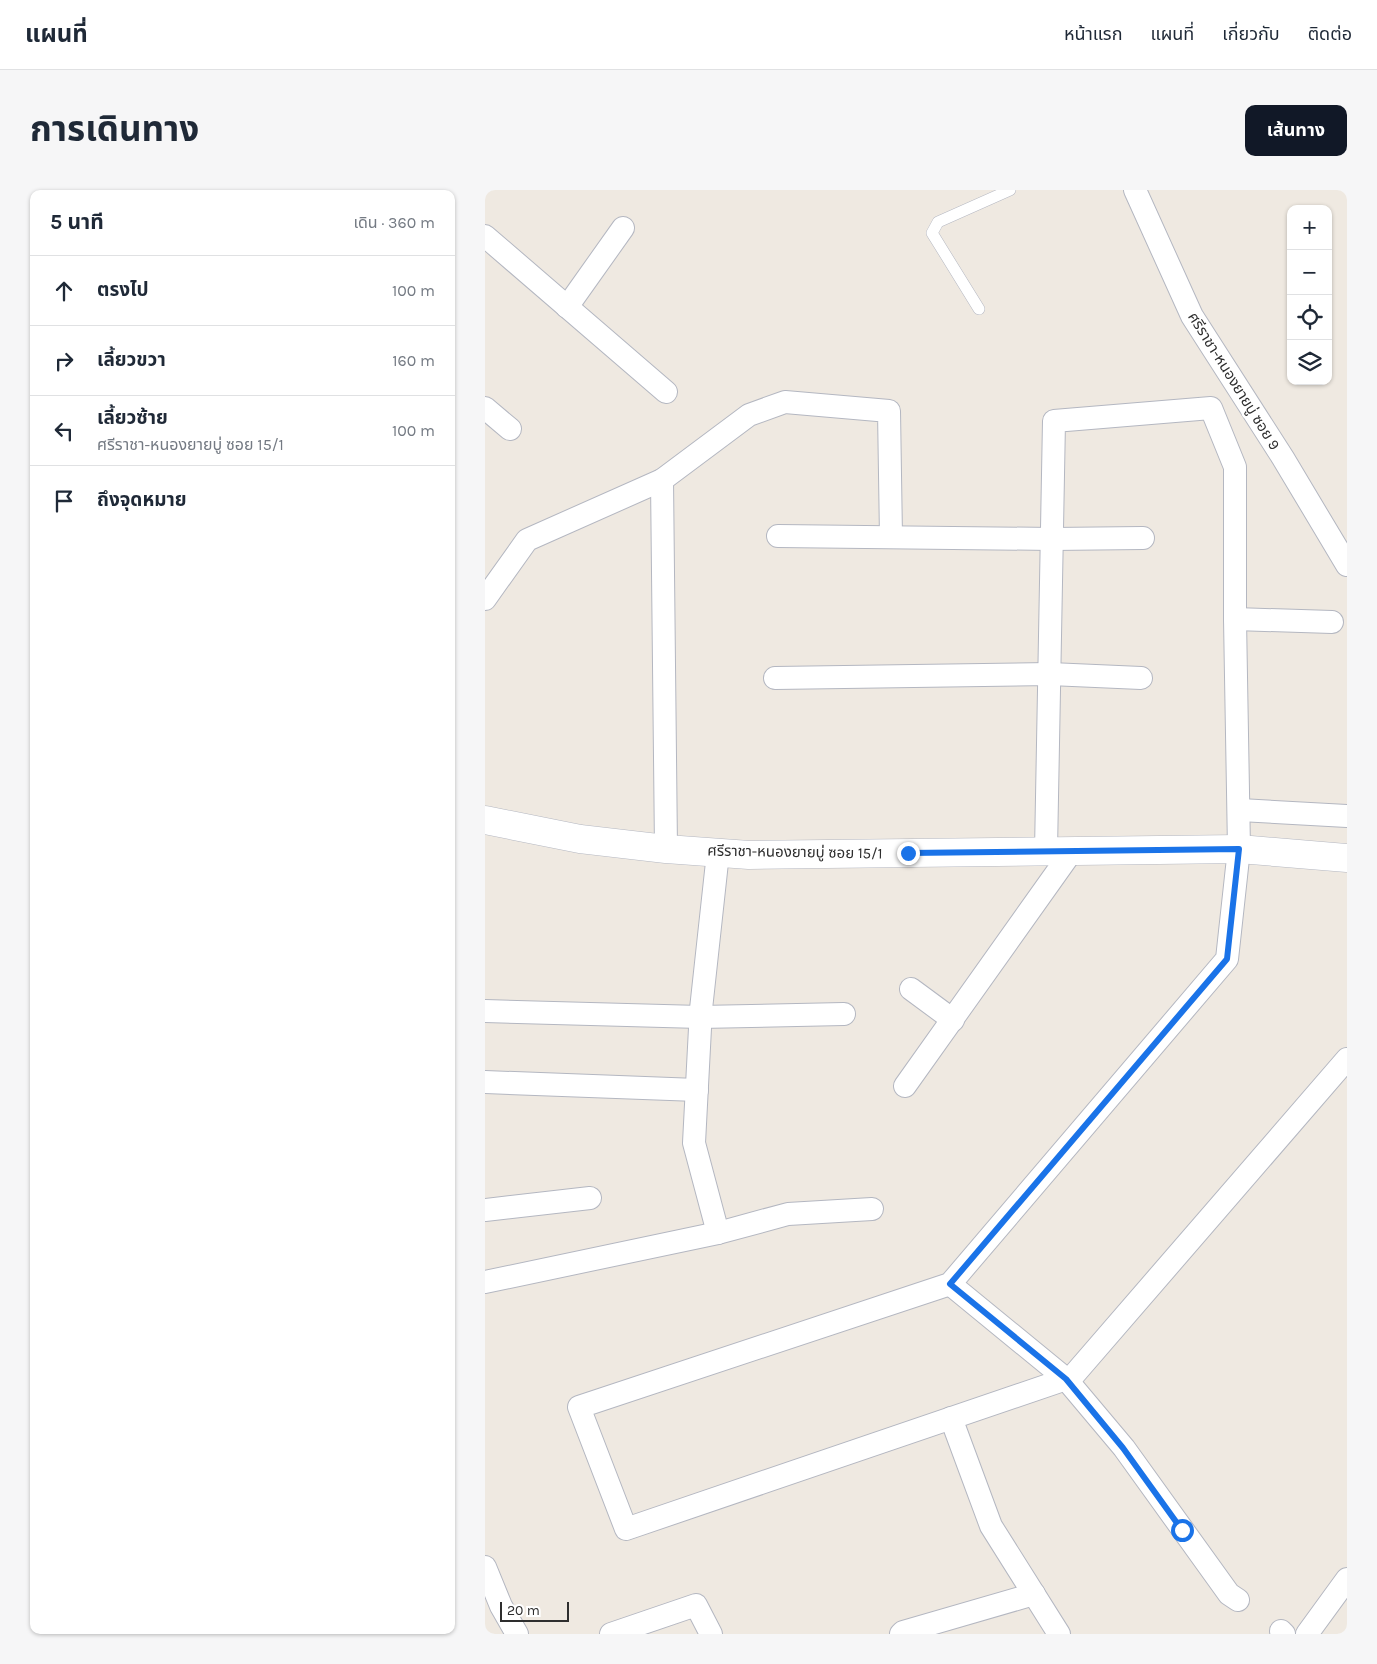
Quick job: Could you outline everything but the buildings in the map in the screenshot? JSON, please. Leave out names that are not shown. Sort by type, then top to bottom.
[{"type":"street","name":"ศรีราชา-หนองยายบู่ ซอย 9","points":[[1135,190],[1192,316],[1283,458],[1347,564]]},
{"type":"street","points":[[567,307],[623,228]]},
{"type":"street","points":[[485,236],[666,392]]},
{"type":"street","points":[[485,599],[527,540],[661,480],[749,415],[785,402],[889,411],[891,537]]},
{"type":"street","points":[[485,408],[510,429]]},
{"type":"street","points":[[905,1086],[953,1020],[1059,851],[1050,674],[1054,421],[1211,408],[1235,467],[1235,619],[1239,849],[1227,959],[950,1284],[579,1407],[626,1529],[1072,1377],[1347,1059]]},
{"type":"street","points":[[661,480],[665,849]]},
{"type":"street","points":[[778,536],[1143,538]]},
{"type":"street","points":[[1235,619],[1332,622]]},
{"type":"street","points":[[775,678],[1050,674],[1141,678]]},
{"type":"street","points":[[1239,810],[1347,816]]},
{"type":"street","name":"ศรีราชา-หนองยายบู่ ซอย 15/1","points":[[485,820],[580,839],[665,849],[749,855],[1239,849],[1347,858]]},
{"type":"street","points":[[718,853],[700,1017],[694,1143],[718,1233]]},
{"type":"street","points":[[911,989],[953,1020]]},
{"type":"street","points":[[485,1011],[700,1017],[844,1014]]},
{"type":"street","points":[[485,1082],[697,1090]]},
{"type":"street","points":[[485,1210],[591,1198]]},
{"type":"street","points":[[485,1282],[718,1233],[788,1214],[872,1209]]},
{"type":"street","points":[[950,1284],[1066,1379],[1123,1448],[1229,1594],[1238,1600]]},
{"type":"street","points":[[951,1418],[991,1526],[1059,1634]]},
{"type":"street","points":[[485,1567],[501,1606],[517,1634]]},
{"type":"street","points":[[1307,1634],[1347,1579]]},
{"type":"street","points":[[901,1634],[1033,1594]]},
{"type":"street","points":[[611,1634],[696,1605],[711,1634]]},
{"type":"lane","points":[[979,309],[932,233],[938,222],[1010,190]]},
{"type":"route","points":[[908,853],[1239,849],[1227,959],[950,1284],[1066,1379],[1123,1448],[1182,1530]]}]
